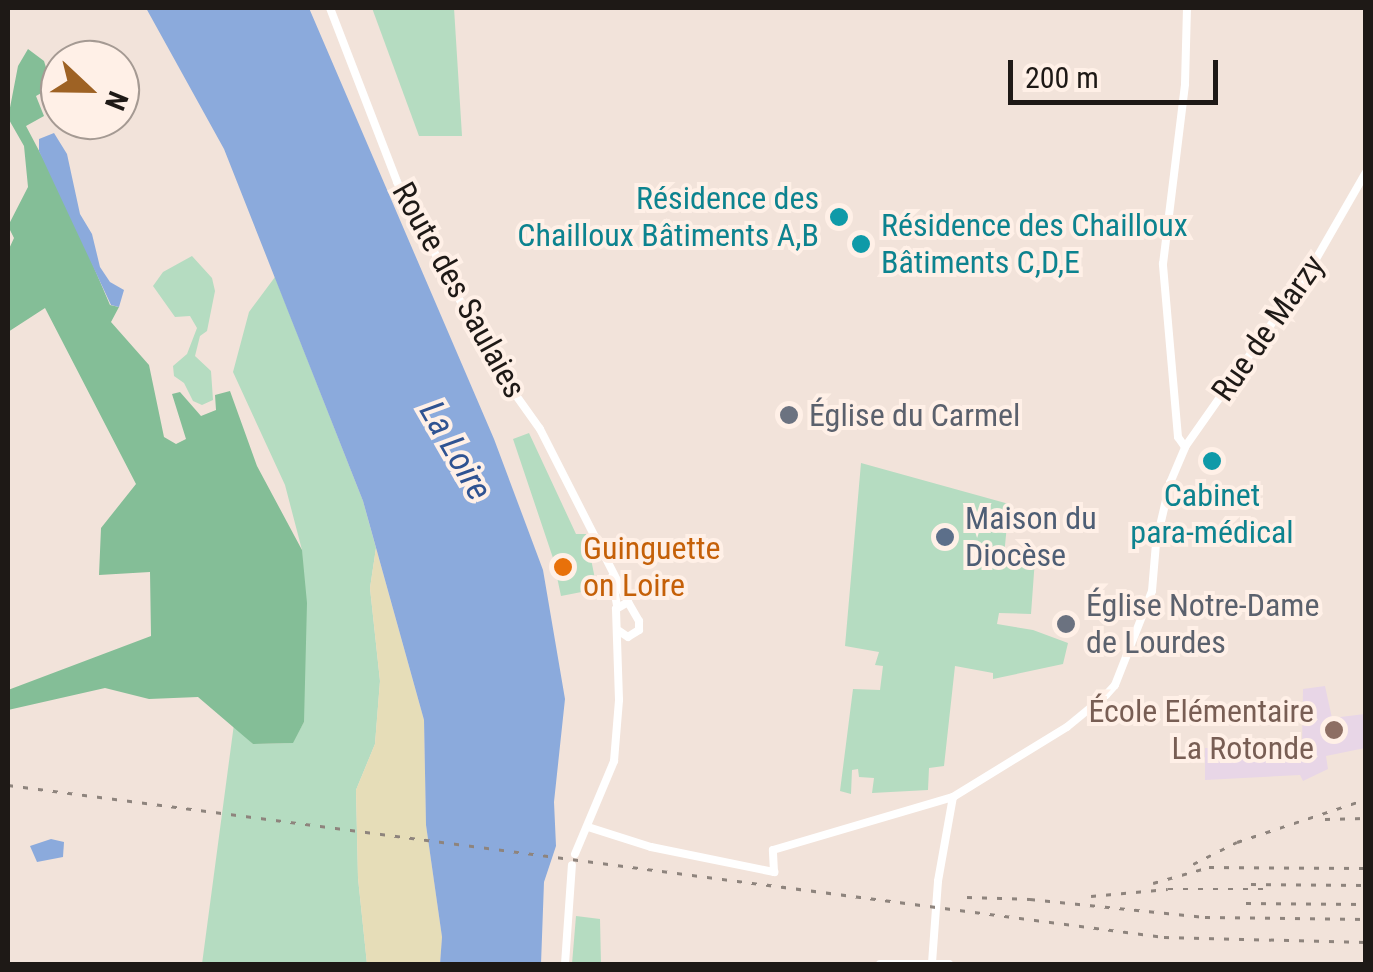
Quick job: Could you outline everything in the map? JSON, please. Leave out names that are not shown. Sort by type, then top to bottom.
[{"type":"street","name":"Route des Saulaies","points":[[330,8],[397,182],[495,366],[540,429],[628,602]]},
{"type":"street","points":[[1185,447],[1178,437],[1163,264],[1185,84],[1187,8]]},
{"type":"street","name":"Rue de Marzy","points":[[588,827],[658,848],[774,872],[773,850],[952,797],[1067,726],[1114,687],[1152,591],[1156,542],[1170,483],[1185,447],[1312,266],[1366,172]]},
{"type":"street","name":"Route des Saulaies","points":[[575,854],[614,761],[618,631],[609,563]]},
{"type":"street","points":[[617,605],[628,602],[640,627],[636,635],[628,637],[618,631]]},
{"type":"street","points":[[618,660],[628,637]]},
{"type":"street","points":[[930,960],[952,797]]},
{"type":"street","points":[[565,964],[572,869]]},
{"type":"street","points":[[880,964],[930,960],[949,964]]},
{"type":"shaded area","points":[[1325,686],[1332,718],[1365,714],[1365,748],[1326,756],[1328,769],[1303,781],[1300,775],[1205,780],[1205,748],[1302,747],[1303,689]]},
{"type":"green space","points":[[372,8],[454,8],[462,136],[419,136]]},
{"type":"green space","points":[[28,49],[40,58],[40,94],[36,96],[40,118],[26,126],[66,202],[110,305],[119,307],[111,322],[149,365],[164,437],[176,444],[186,439],[172,394],[180,392],[201,416],[216,410],[215,395],[230,391],[257,466],[302,550],[307,603],[304,722],[293,743],[253,744],[198,697],[149,699],[105,688],[8,710],[8,690],[151,636],[150,572],[99,575],[101,528],[136,484],[45,308],[8,332],[8,251],[14,238],[8,226],[28,187],[24,146],[8,118],[18,66]]},
{"type":"green space","points":[[192,256],[212,278],[215,291],[207,331],[200,336],[195,356],[211,371],[213,400],[202,405],[193,401],[184,383],[174,376],[173,366],[187,354],[197,328],[190,316],[175,317],[153,286],[163,272]]},
{"type":"green space","points":[[275,277],[363,501],[376,548],[370,588],[380,681],[375,744],[356,790],[358,878],[367,964],[202,964],[234,724],[253,744],[292,743],[304,722],[302,550],[285,485],[233,372],[249,312]]},
{"type":"green space","points":[[529,433],[576,534],[586,534],[597,589],[561,596],[553,558],[513,439]]},
{"type":"green space","points":[[861,463],[1009,504],[1004,556],[1035,559],[1031,614],[999,613],[997,624],[1033,630],[1068,643],[1063,664],[993,679],[993,673],[955,666],[944,766],[929,768],[928,790],[872,793],[874,778],[859,777],[858,769],[852,770],[851,794],[840,791],[853,689],[880,690],[883,666],[875,665],[879,652],[845,646]]},
{"type":"green space","points":[[576,916],[600,919],[601,964],[572,964]]},
{"type":"sand","points":[[376,548],[424,720],[426,825],[442,937],[440,964],[367,964],[358,878],[356,790],[375,744],[380,681],[370,588]]},
{"type":"water","name":"La Loire","points":[[146,8],[309,8],[494,439],[543,570],[565,699],[554,802],[556,846],[544,882],[541,964],[440,964],[442,937],[426,825],[424,720],[363,501],[224,149]]},
{"type":"water","points":[[39,139],[58,140],[67,154],[80,214],[92,234],[100,267],[110,282],[124,290],[119,307],[111,305],[39,151]]},
{"type":"water","points":[[51,839],[64,842],[63,857],[37,862],[30,846]]},
{"type":"railway","points":[[8,785],[1164,937],[1366,942]]},
{"type":"railway","points":[[1193,864],[1237,842],[1366,799]]},
{"type":"railway","points":[[1325,819],[1366,818]]},
{"type":"railway","points":[[1153,883],[1209,867],[1366,868]]},
{"type":"railway","points":[[1251,884],[1366,885]]},
{"type":"railway","points":[[1091,896],[1168,889],[1266,889]]},
{"type":"railway","points":[[967,897],[1030,899],[1205,917],[1366,919]]},
{"type":"railway","points":[[1246,903],[1366,904]]},
{"type":"place","name":"Résidence des Chailloux Bâtiments A,B","points":[[839,217]]},
{"type":"place","name":"Résidence des Chailloux Bâtiments C,D,E","points":[[861,244]]},
{"type":"place","name":"Église du Carmel","points":[[789,415]]},
{"type":"place","name":"Cabinet para-médical","points":[[1212,461]]},
{"type":"place","name":"Maison du Diocèse","points":[[945,537]]},
{"type":"place","name":"Guinguette on Loire","points":[[563,567]]},
{"type":"place","name":"Église Notre-Dame de Lourdes","points":[[1066,624]]},
{"type":"place","name":"École Elémentaire La Rotonde","points":[[1334,730]]}]
